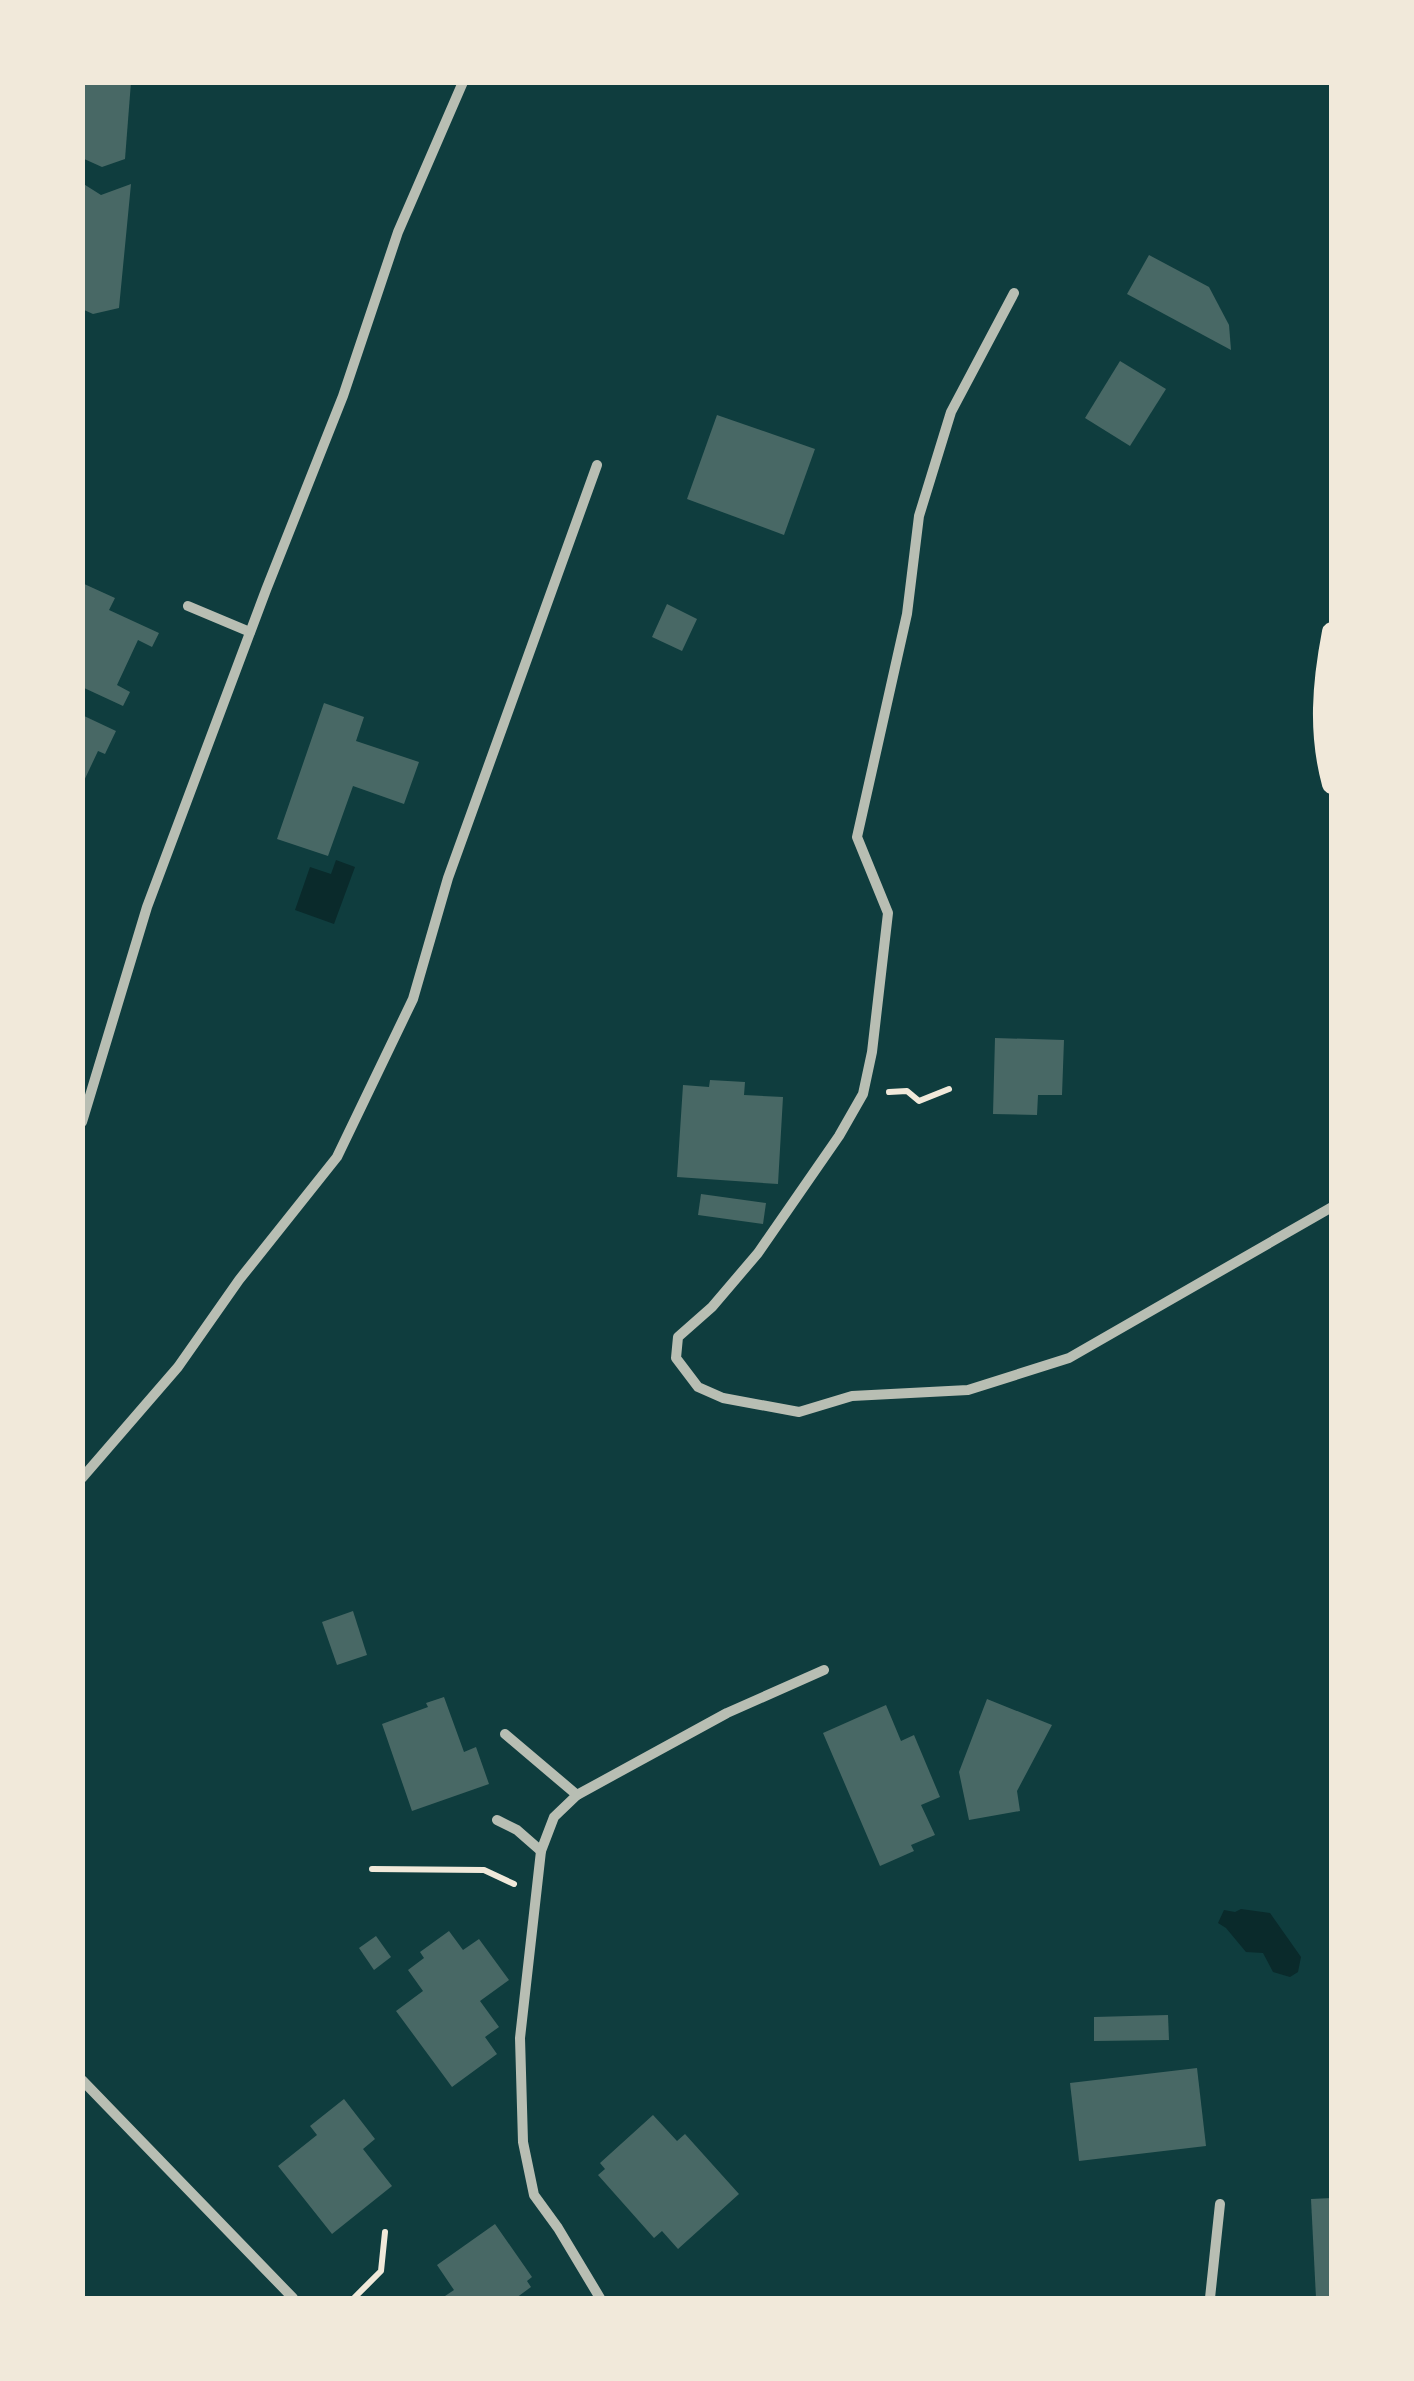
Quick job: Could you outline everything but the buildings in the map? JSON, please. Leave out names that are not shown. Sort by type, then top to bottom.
[{"type":"main road","points":[[1332,632],[1320,700],[1326,764],[1332,784]]},
{"type":"street","points":[[82,1122],[147,907],[343,396],[398,232],[463,82]]},
{"type":"street","points":[[1014,294],[952,412],[919,516],[907,614],[857,838],[888,913],[872,1052],[863,1094],[839,1136],[758,1252],[712,1307],[678,1337],[676,1358],[698,1387],[723,1398],[799,1412],[852,1396],[968,1390],[1069,1358],[1332,1208]]},
{"type":"street","points":[[82,1478],[178,1367],[239,1280],[337,1157],[414,999],[448,878],[596,465]]},
{"type":"street","points":[[188,606],[250,632]]},
{"type":"street","points":[[600,2298],[534,2195],[524,2142],[520,2038],[541,1851],[554,1817],[577,1795],[728,1713],[824,1670]]},
{"type":"street","points":[[505,1734],[577,1795]]},
{"type":"street","points":[[497,1820],[517,1830],[541,1851]]},
{"type":"street","points":[[82,2080],[293,2298]]},
{"type":"street","points":[[1210,2298],[1220,2204]]},
{"type":"path","points":[[863,1094],[907,1091],[919,1101],[948,1089]]},
{"type":"path","points":[[372,1869],[484,1870],[538,1895]]},
{"type":"path","points":[[354,2298],[382,2271],[386,2232]]},
{"type":"water","points":[[336,860],[355,867],[334,924],[295,910],[310,867],[331,874]]},
{"type":"water","points":[[1224,1910],[1270,1913],[1301,1957],[1298,1972],[1290,1977],[1273,1972],[1263,1953],[1246,1952],[1218,1923]]}]
